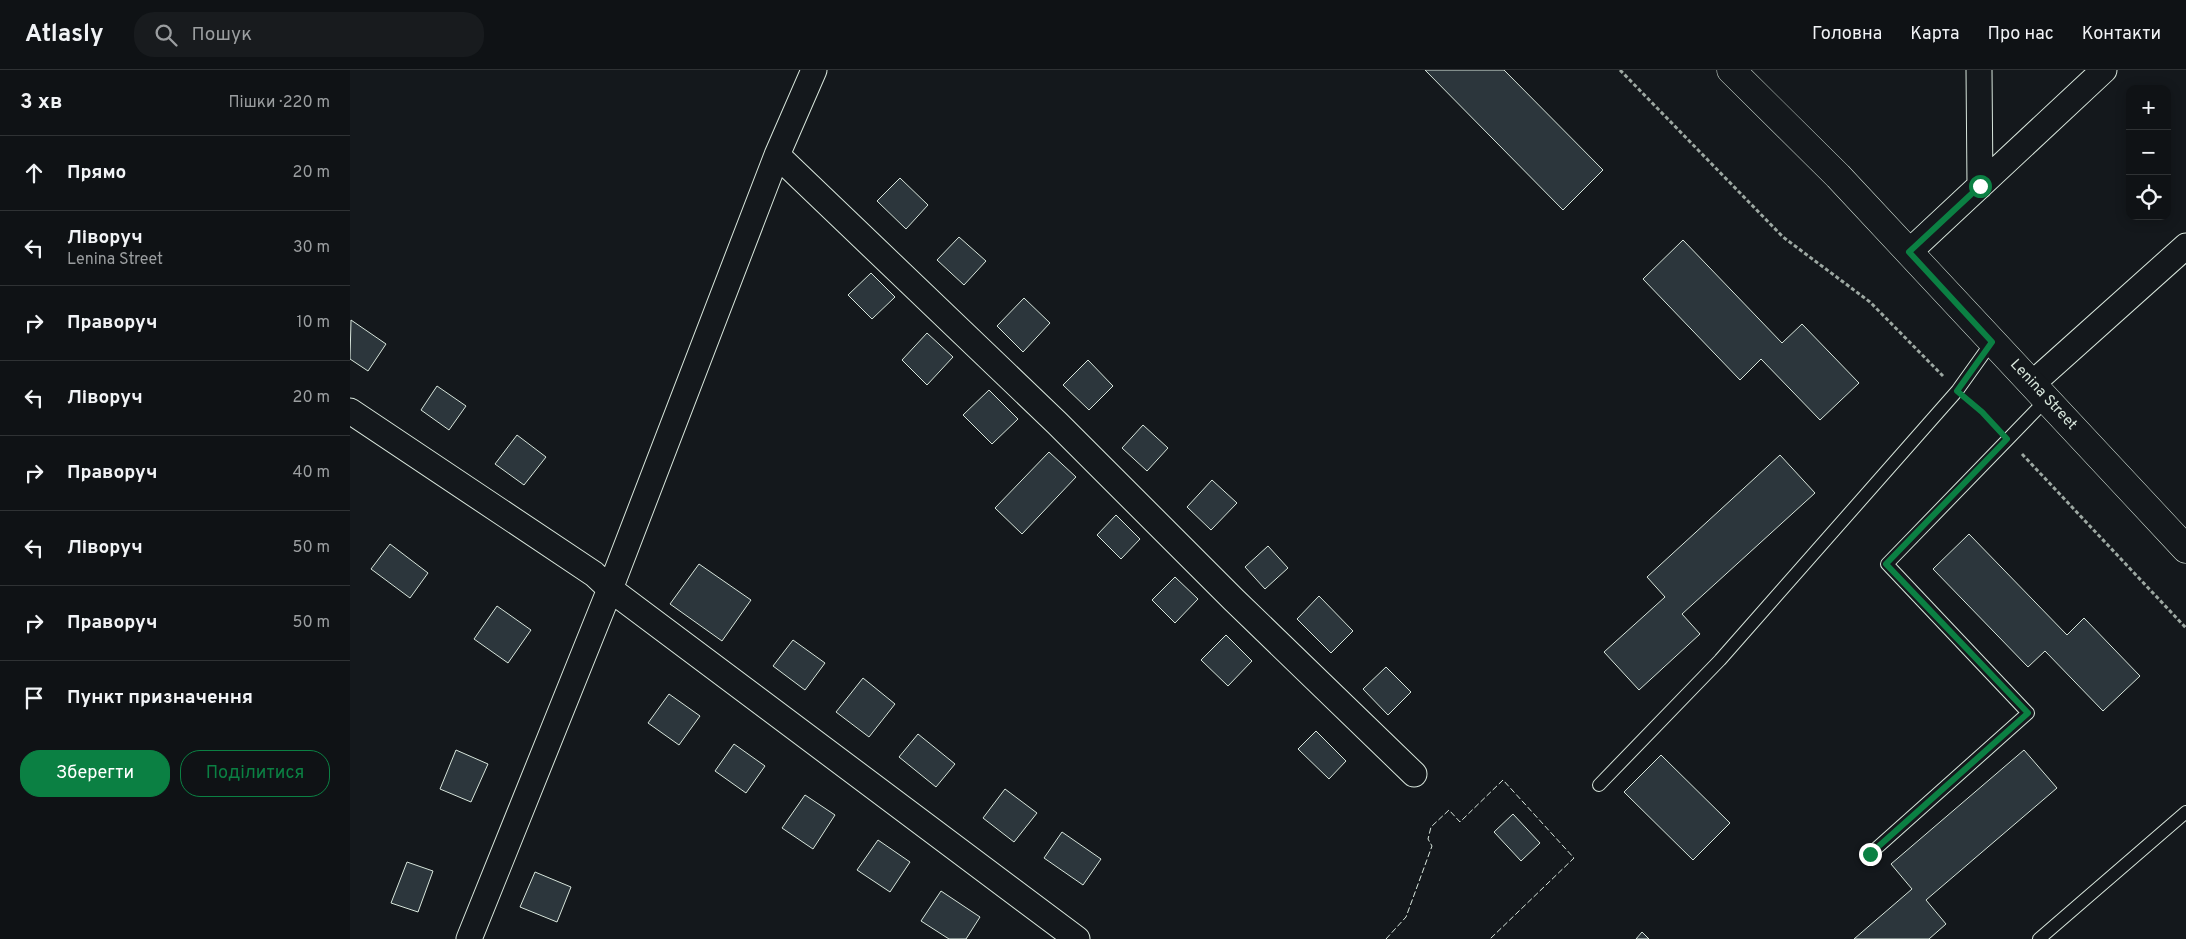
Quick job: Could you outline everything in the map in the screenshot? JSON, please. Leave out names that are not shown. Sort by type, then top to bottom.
[{"type":"street","points":[[469,939],[610,590],[777,155],[814,70]]},
{"type":"street","name":"Lenina Street","points":[[1732,70],[1838,176],[2186,549]]},
{"type":"street","points":[[1979,70],[1980,186]]},
{"type":"street","points":[[1909,252],[2104,70]]},
{"type":"street","points":[[777,155],[1056,423],[1234,600],[1414,774]]},
{"type":"street","points":[[2039,392],[2186,246]]},
{"type":"street","points":[[350,411],[594,574],[610,590],[1078,939]]},
{"type":"lane","points":[[1599,785],[1720,660],[1957,391],[1992,342]]},
{"type":"lane","points":[[1870,854],[2028,713],[1886,564],[2007,439],[2039,392]]},
{"type":"lane","points":[[2039,939],[2186,812]]},
{"type":"path","points":[[1620,70],[1783,237],[1870,302],[1957,391],[1982,412],[2186,628]]},
{"type":"building","points":[[1425,70],[1504,70],[1603,170],[1563,210]]},
{"type":"building","points":[[900,178],[928,205],[906,229],[877,201]]},
{"type":"building","points":[[959,237],[986,261],[964,285],[937,260]]},
{"type":"building","points":[[1683,240],[1782,343],[1802,324],[1859,383],[1820,420],[1761,359],[1740,380],[1643,279]]},
{"type":"building","points":[[871,273],[895,297],[872,319],[848,295]]},
{"type":"building","points":[[1024,298],[1050,323],[1023,352],[997,326]]},
{"type":"building","points":[[351,320],[386,344],[368,371],[350,359]]},
{"type":"building","points":[[927,333],[953,357],[927,385],[902,360]]},
{"type":"building","points":[[1088,360],[1113,386],[1089,410],[1063,385]]},
{"type":"building","points":[[437,386],[466,406],[449,430],[421,410]]},
{"type":"building","points":[[989,390],[1018,419],[992,444],[963,415]]},
{"type":"building","points":[[1143,425],[1168,448],[1147,471],[1122,448]]},
{"type":"building","points":[[517,435],[546,457],[524,485],[495,464]]},
{"type":"building","points":[[1049,452],[1076,477],[1022,534],[995,508]]},
{"type":"building","points":[[1780,455],[1815,493],[1682,614],[1700,634],[1639,690],[1604,652],[1665,597],[1647,577]]},
{"type":"building","points":[[1212,480],[1237,503],[1211,530],[1187,507]]},
{"type":"building","points":[[1116,515],[1140,539],[1121,559],[1097,535]]},
{"type":"building","points":[[1969,534],[2067,635],[2084,618],[2140,676],[2103,711],[2045,651],[2028,667],[1933,569]]},
{"type":"building","points":[[390,544],[428,573],[410,598],[371,569]]},
{"type":"building","points":[[1268,546],[1288,568],[1265,589],[1245,567]]},
{"type":"building","points":[[699,564],[751,600],[722,641],[670,604]]},
{"type":"building","points":[[1175,577],[1198,599],[1175,623],[1152,600]]},
{"type":"building","points":[[1319,596],[1353,631],[1331,653],[1297,619]]},
{"type":"building","points":[[497,606],[531,630],[508,663],[474,639]]},
{"type":"building","points":[[1226,635],[1252,661],[1228,686],[1201,660]]},
{"type":"building","points":[[793,640],[825,663],[805,690],[773,666]]},
{"type":"building","points":[[1386,667],[1411,692],[1388,715],[1363,689]]},
{"type":"building","points":[[863,678],[895,704],[869,737],[836,712]]},
{"type":"building","points":[[669,694],[700,716],[679,745],[648,723]]},
{"type":"building","points":[[1316,731],[1346,761],[1329,779],[1298,749]]},
{"type":"building","points":[[918,734],[955,764],[936,787],[899,757]]},
{"type":"building","points":[[734,744],[765,766],[746,793],[715,771]]},
{"type":"building","points":[[456,750],[488,764],[471,802],[440,789]]},
{"type":"building","points":[[2024,750],[2057,788],[1926,900],[1946,924],[1929,939],[1854,939],[1912,889],[1891,864]]},
{"type":"building","points":[[1661,755],[1730,823],[1693,860],[1624,792]]},
{"type":"building","points":[[1005,789],[1037,813],[1014,842],[983,818]]},
{"type":"building","points":[[805,795],[835,815],[813,849],[782,828]]},
{"type":"building","points":[[1513,814],[1540,843],[1521,861],[1494,832]]},
{"type":"building","points":[[1062,832],[1101,859],[1083,885],[1044,858]]},
{"type":"building","points":[[878,840],[910,862],[890,892],[857,870]]},
{"type":"building","points":[[407,862],[433,871],[418,912],[391,903]]},
{"type":"building","points":[[535,872],[571,887],[557,922],[520,907]]},
{"type":"building","points":[[941,891],[980,917],[966,939],[949,939],[921,921]]},
{"type":"building","points":[[1642,932],[1649,939],[1636,939]]},
{"type":"fence","points":[[1386,939],[1406,917],[1432,846],[1428,839],[1431,827],[1449,810],[1460,822],[1503,780],[1574,858],[1490,939]]},
{"type":"route","points":[[1870,854],[2028,713],[1886,564],[2007,439],[1982,412],[1957,391],[1992,342],[1909,252],[1980,186]]}]
